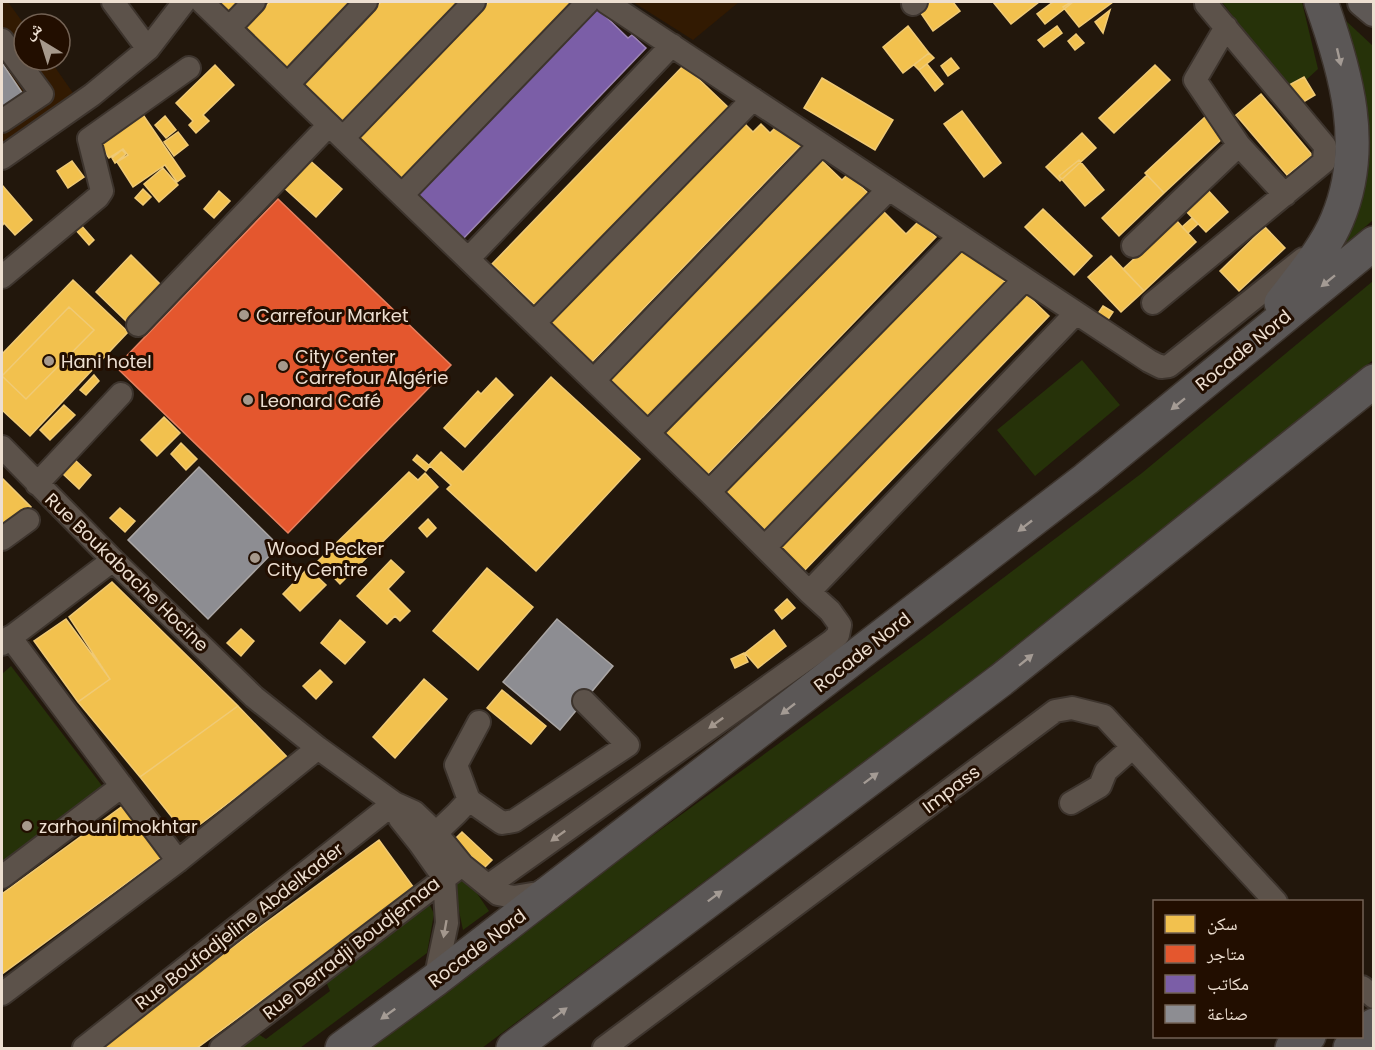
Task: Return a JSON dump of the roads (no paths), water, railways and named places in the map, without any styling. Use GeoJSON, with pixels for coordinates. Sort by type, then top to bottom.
{"type":"FeatureCollection","features":[{"type":"Feature","properties":{"kind":"highway"},"geometry":{"type":"LineString","coordinates":[[1240,353],[1303,275],[1327,238],[1337,220],[1353,165],[1350,108],[1337,48],[1321,2]]}},
{"type":"Feature","properties":{"kind":"highway","name":"Rocade Nord"},"geometry":{"type":"LineString","coordinates":[[342,1048],[435,980],[1086,479],[1374,243]]}},
{"type":"Feature","properties":{"kind":"highway"},"geometry":{"type":"LineString","coordinates":[[513,1048],[1000,680],[1374,381]]}},
{"type":"Feature","properties":{"kind":"highway"},"geometry":{"type":"LineString","coordinates":[[1363,1017],[1374,1004]]}},
{"type":"Feature","properties":{"kind":"highway"},"geometry":{"type":"LineString","coordinates":[[1363,1036],[1374,1025]]}},
{"type":"Feature","properties":{"kind":"highway"},"geometry":{"type":"LineString","coordinates":[[1292,1048],[1306,1038]]}},
{"type":"Feature","properties":{"kind":"main road"},"geometry":{"type":"LineString","coordinates":[[1362,2],[1374,12]]}},
{"type":"Feature","properties":{"kind":"street"},"geometry":{"type":"LineString","coordinates":[[113,2],[148,49]]}},
{"type":"Feature","properties":{"kind":"street"},"geometry":{"type":"LineString","coordinates":[[2,158],[92,95],[148,49],[184,2]]}},
{"type":"Feature","properties":{"kind":"street"},"geometry":{"type":"LineString","coordinates":[[202,2],[709,492],[830,611],[840,625],[838,635],[832,641],[488,886]]}},
{"type":"Feature","properties":{"kind":"street"},"geometry":{"type":"LineString","coordinates":[[229,28],[254,2]]}},
{"type":"Feature","properties":{"kind":"street"},"geometry":{"type":"LineString","coordinates":[[288,84],[366,2]]}},
{"type":"Feature","properties":{"kind":"street"},"geometry":{"type":"LineString","coordinates":[[138,325],[336,131],[474,2]]}},
{"type":"Feature","properties":{"kind":"street"},"geometry":{"type":"LineString","coordinates":[[402,195],[588,2]]}},
{"type":"Feature","properties":{"kind":"street"},"geometry":{"type":"LineString","coordinates":[[606,2],[1024,280],[1161,367],[1169,366],[1327,238]]}},
{"type":"Feature","properties":{"kind":"street"},"geometry":{"type":"LineString","coordinates":[[1153,303],[1324,162],[1325,146],[1206,4],[1209,2]]}},
{"type":"Feature","properties":{"kind":"street"},"geometry":{"type":"LineString","coordinates":[[1226,27],[1195,80],[1239,145],[1285,195]]}},
{"type":"Feature","properties":{"kind":"street"},"geometry":{"type":"LineString","coordinates":[[2,40],[42,94],[2,121]]}},
{"type":"Feature","properties":{"kind":"street"},"geometry":{"type":"LineString","coordinates":[[468,259],[672,45]]}},
{"type":"Feature","properties":{"kind":"street"},"geometry":{"type":"LineString","coordinates":[[2,277],[98,197],[102,191],[89,139],[189,68]]}},
{"type":"Feature","properties":{"kind":"street"},"geometry":{"type":"LineString","coordinates":[[534,323],[753,99]]}},
{"type":"Feature","properties":{"kind":"street"},"geometry":{"type":"LineString","coordinates":[[594,380],[820,144]]}},
{"type":"Feature","properties":{"kind":"street"},"geometry":{"type":"LineString","coordinates":[[1133,246],[1239,145]]}},
{"type":"Feature","properties":{"kind":"street"},"geometry":{"type":"LineString","coordinates":[[648,434],[888,189]]}},
{"type":"Feature","properties":{"kind":"street"},"geometry":{"type":"LineString","coordinates":[[709,492],[960,236]]}},
{"type":"Feature","properties":{"kind":"street"},"geometry":{"type":"LineString","coordinates":[[765,547],[1024,280]]}},
{"type":"Feature","properties":{"kind":"street"},"geometry":{"type":"LineString","coordinates":[[809,592],[1076,313]]}},
{"type":"Feature","properties":{"kind":"street"},"geometry":{"type":"LineString","coordinates":[[38,484],[121,394]]}},
{"type":"Feature","properties":{"kind":"street","name":"Rue Boukabache Hocine"},"geometry":{"type":"LineString","coordinates":[[2,447],[113,560],[254,696],[318,748]]}},
{"type":"Feature","properties":{"kind":"street"},"geometry":{"type":"LineString","coordinates":[[2,539],[28,520]]}},
{"type":"Feature","properties":{"kind":"street"},"geometry":{"type":"LineString","coordinates":[[113,560],[6,640],[122,786],[178,861]]}},
{"type":"Feature","properties":{"kind":"street"},"geometry":{"type":"LineString","coordinates":[[479,722],[456,765],[469,800],[502,824],[514,821],[628,746],[584,701]]}},
{"type":"Feature","properties":{"kind":"street","name":"Impass"},"geometry":{"type":"LineString","coordinates":[[604,1048],[1055,711],[1072,708],[1104,716],[1274,900]]}},
{"type":"Feature","properties":{"kind":"street"},"geometry":{"type":"LineString","coordinates":[[1071,803],[1100,786],[1107,771],[1133,747]]}},
{"type":"Feature","properties":{"kind":"street"},"geometry":{"type":"LineString","coordinates":[[2,994],[178,861],[318,748],[394,803]]}},
{"type":"Feature","properties":{"kind":"street"},"geometry":{"type":"LineString","coordinates":[[2,877],[122,786]]}},
{"type":"Feature","properties":{"kind":"street"},"geometry":{"type":"LineString","coordinates":[[428,838],[453,818],[469,800]]}},
{"type":"Feature","properties":{"kind":"street","name":"Rue Derradji Boudjemaa"},"geometry":{"type":"LineString","coordinates":[[220,1048],[453,871],[428,838],[414,812],[394,803]]}},
{"type":"Feature","properties":{"kind":"street","name":"Rue Boufadjeline Abdelkader"},"geometry":{"type":"LineString","coordinates":[[84,1048],[394,803]]}},
{"type":"Feature","properties":{"kind":"street"},"geometry":{"type":"LineString","coordinates":[[435,980],[447,923],[453,871],[488,886],[498,894],[514,897],[538,892],[567,879]]}},
{"type":"Feature","properties":{"kind":"place","name":"Carrefour Market"},"geometry":{"type":"Point","coordinates":[244,315]}},
{"type":"Feature","properties":{"kind":"place","name":"Hani hotel"},"geometry":{"type":"Point","coordinates":[49,361]}},
{"type":"Feature","properties":{"kind":"place","name":"City Center Carrefour Algérie"},"geometry":{"type":"Point","coordinates":[283,366]}},
{"type":"Feature","properties":{"kind":"place","name":"Leonard Café"},"geometry":{"type":"Point","coordinates":[248,400]}},
{"type":"Feature","properties":{"kind":"place","name":"Wood Pecker City Centre"},"geometry":{"type":"Point","coordinates":[255,558]}},
{"type":"Feature","properties":{"kind":"place","name":"zarhouni mokhtar"},"geometry":{"type":"Point","coordinates":[27,826]}}]}
